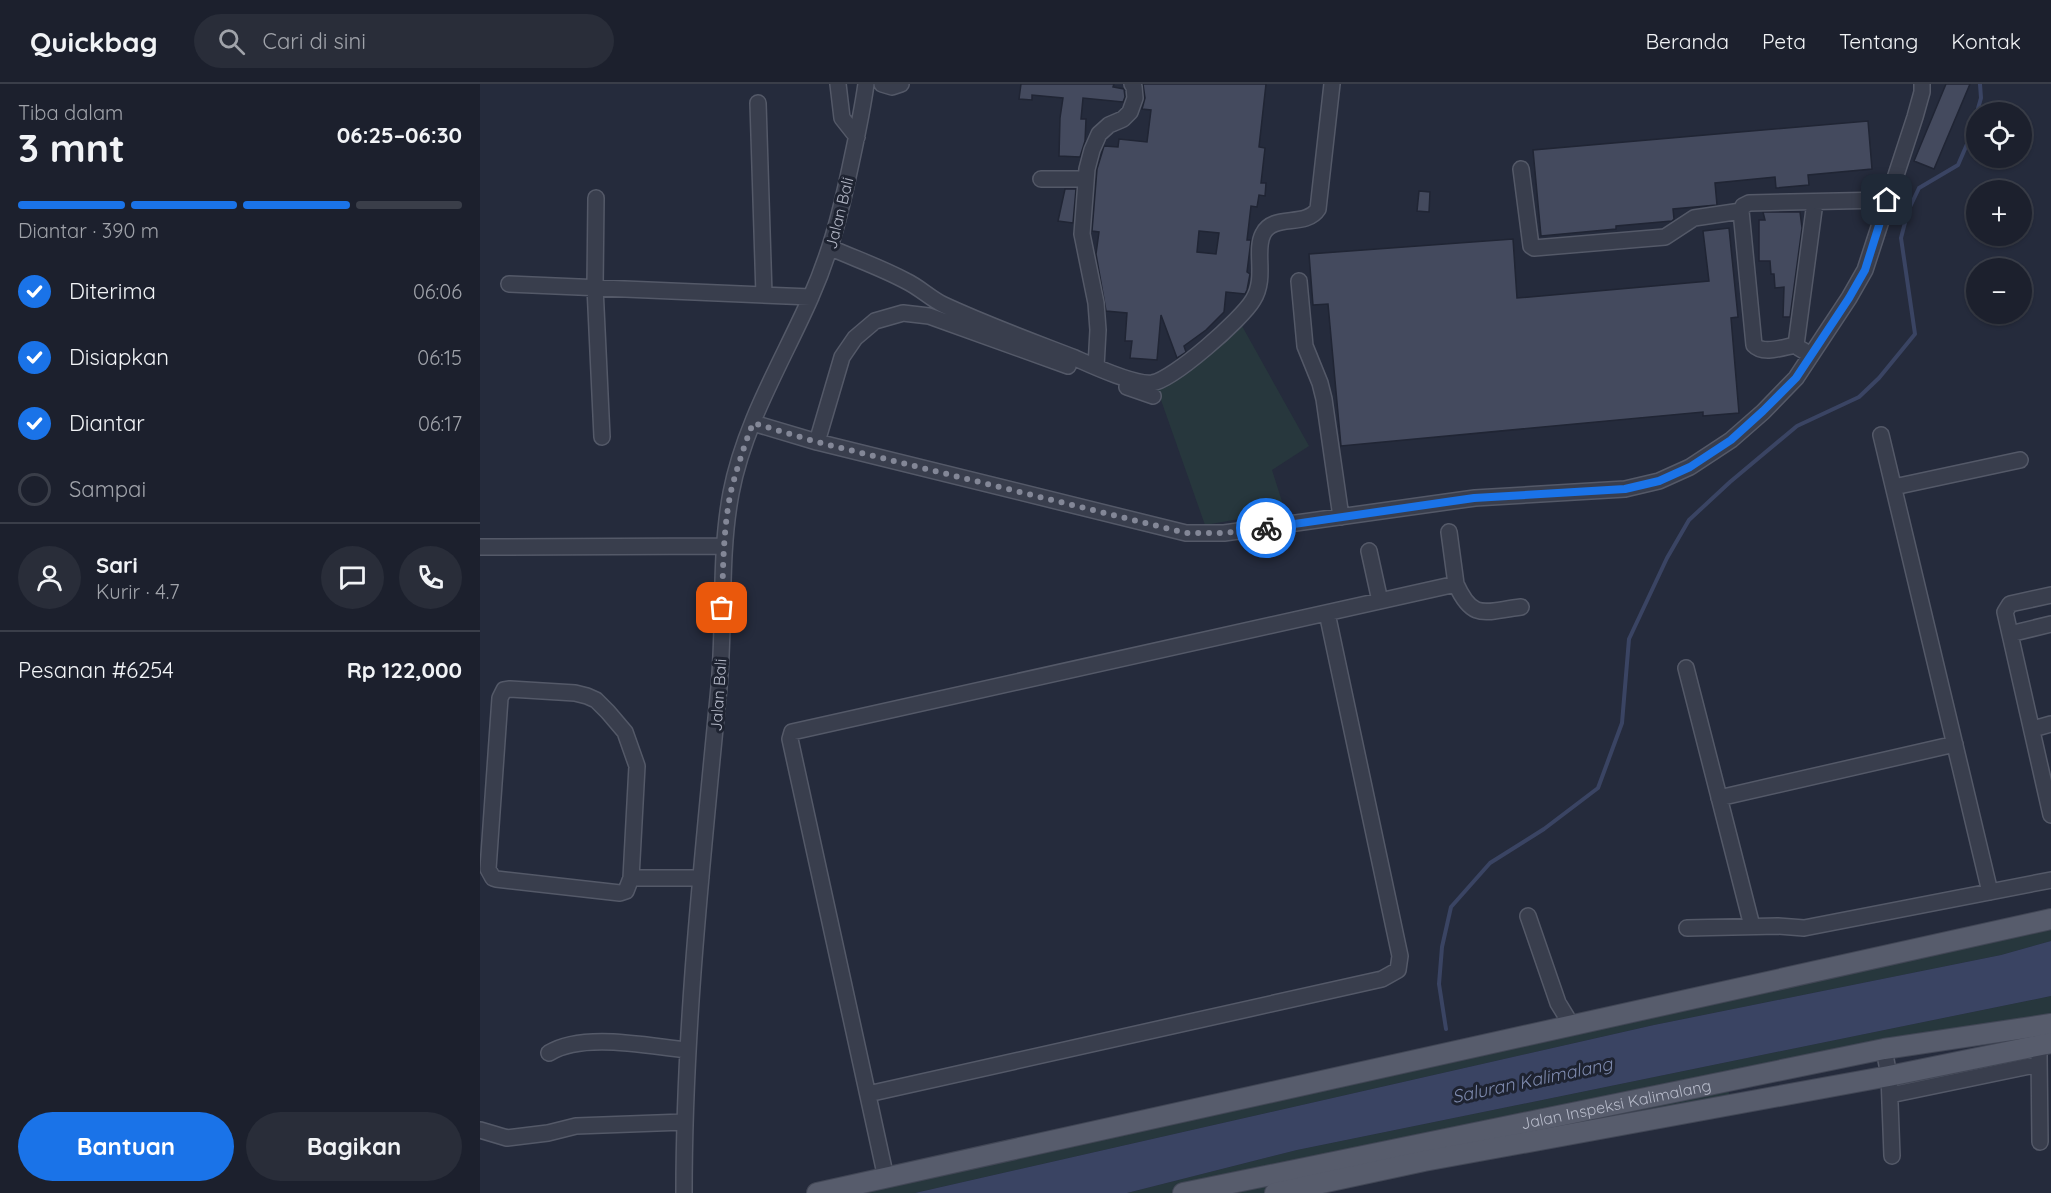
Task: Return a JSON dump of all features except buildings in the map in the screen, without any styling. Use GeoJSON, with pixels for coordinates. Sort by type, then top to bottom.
{"type":"FeatureCollection","features":[{"type":"Feature","properties":{"kind":"main road"},"geometry":{"type":"LineString","coordinates":[[817,1193],[2051,919]]}},
{"type":"Feature","properties":{"kind":"main road","name":"Jalan Inspeksi Kalimalang"},"geometry":{"type":"LineString","coordinates":[[1275,1193],[1422,1152],[1727,1081],[1884,1049],[2043,1040]]}},
{"type":"Feature","properties":{"kind":"main road","name":"Jalan Inspeksi Kalimalang"},"geometry":{"type":"LineString","coordinates":[[1187,1192],[1422,1152],[1731,1104],[1889,1085],[2043,1040]]}},
{"type":"Feature","properties":{"kind":"main road"},"geometry":{"type":"LineString","coordinates":[[1727,1081],[1731,1104]]}},
{"type":"Feature","properties":{"kind":"street"},"geometry":{"type":"LineString","coordinates":[[838,84],[842,118],[857,137]]}},
{"type":"Feature","properties":{"kind":"street","name":"Jalan Bali"},"geometry":{"type":"LineString","coordinates":[[684,1193],[687,1050],[720,670],[724,546],[731,493],[753,423],[831,248],[857,137],[866,84]]}},
{"type":"Feature","properties":{"kind":"street","name":"Jalan Bali"},"geometry":{"type":"LineString","coordinates":[[862,112],[877,84]]}},
{"type":"Feature","properties":{"kind":"street"},"geometry":{"type":"LineString","coordinates":[[882,84],[892,87],[900,84]]}},
{"type":"Feature","properties":{"kind":"street"},"geometry":{"type":"LineString","coordinates":[[1096,367],[1098,330],[1096,303],[1082,234],[1086,179],[1092,150],[1099,134],[1130,112],[1135,98],[1132,84]]}},
{"type":"Feature","properties":{"kind":"street"},"geometry":{"type":"LineString","coordinates":[[831,248],[908,281],[941,304],[1096,367],[1137,381],[1156,382],[1191,360],[1247,309],[1259,289],[1263,233],[1269,226],[1307,219],[1314,215],[1317,209],[1332,84]]}},
{"type":"Feature","properties":{"kind":"street"},"geometry":{"type":"LineString","coordinates":[[753,423],[817,442],[1186,533],[1224,533],[1474,498],[1625,489],[1659,481],[1690,467],[1731,440],[1763,411],[1796,378],[1849,298],[1865,270],[1915,117],[1922,84]]}},
{"type":"Feature","properties":{"kind":"street"},"geometry":{"type":"LineString","coordinates":[[758,103],[764,295]]}},
{"type":"Feature","properties":{"kind":"street"},"geometry":{"type":"LineString","coordinates":[[1521,169],[1531,248],[1665,237],[1694,218],[1741,211]]}},
{"type":"Feature","properties":{"kind":"street"},"geometry":{"type":"LineString","coordinates":[[1041,179],[1086,179]]}},
{"type":"Feature","properties":{"kind":"street"},"geometry":{"type":"LineString","coordinates":[[596,198],[595,287],[602,438]]}},
{"type":"Feature","properties":{"kind":"street"},"geometry":{"type":"LineString","coordinates":[[1811,354],[1796,345],[1764,350],[1754,345],[1741,211],[1743,206],[1749,203],[1887,200]]}},
{"type":"Feature","properties":{"kind":"street"},"geometry":{"type":"LineString","coordinates":[[1796,345],[1815,202]]}},
{"type":"Feature","properties":{"kind":"street"},"geometry":{"type":"LineString","coordinates":[[1299,281],[1305,346],[1320,383],[1341,517]]}},
{"type":"Feature","properties":{"kind":"street"},"geometry":{"type":"LineString","coordinates":[[508,284],[811,297]]}},
{"type":"Feature","properties":{"kind":"street"},"geometry":{"type":"LineString","coordinates":[[817,442],[842,357],[855,338],[875,321],[903,314],[929,316],[1153,396]]}},
{"type":"Feature","properties":{"kind":"street"},"geometry":{"type":"LineString","coordinates":[[1881,435],[1990,892]]}},
{"type":"Feature","properties":{"kind":"street"},"geometry":{"type":"LineString","coordinates":[[1894,487],[2020,460]]}},
{"type":"Feature","properties":{"kind":"street"},"geometry":{"type":"LineString","coordinates":[[1449,532],[1456,584],[1468,606],[1475,611],[1484,612],[1521,607]]}},
{"type":"Feature","properties":{"kind":"street"},"geometry":{"type":"LineString","coordinates":[[480,547],[724,546]]}},
{"type":"Feature","properties":{"kind":"street"},"geometry":{"type":"LineString","coordinates":[[1369,551],[1380,601]]}},
{"type":"Feature","properties":{"kind":"street"},"geometry":{"type":"LineString","coordinates":[[886,1178],[790,739],[792,732],[1456,584]]}},
{"type":"Feature","properties":{"kind":"street"},"geometry":{"type":"LineString","coordinates":[[2051,595],[2010,604],[2006,612],[2051,814]]}},
{"type":"Feature","properties":{"kind":"street"},"geometry":{"type":"LineString","coordinates":[[868,1094],[1382,979],[1398,970],[1400,957],[1327,613]]}},
{"type":"Feature","properties":{"kind":"street"},"geometry":{"type":"LineString","coordinates":[[2010,634],[2051,624]]}},
{"type":"Feature","properties":{"kind":"street"},"geometry":{"type":"LineString","coordinates":[[1686,668],[1752,926]]}},
{"type":"Feature","properties":{"kind":"street"},"geometry":{"type":"LineString","coordinates":[[504,690],[575,693],[587,696],[596,700],[625,732],[637,766],[631,878],[626,891],[620,894],[496,879],[490,874],[488,869],[500,698],[504,690]]}},
{"type":"Feature","properties":{"kind":"street"},"geometry":{"type":"LineString","coordinates":[[2033,729],[2051,724]]}},
{"type":"Feature","properties":{"kind":"street"},"geometry":{"type":"LineString","coordinates":[[1719,798],[1955,744]]}},
{"type":"Feature","properties":{"kind":"street"},"geometry":{"type":"LineString","coordinates":[[631,878],[701,878]]}},
{"type":"Feature","properties":{"kind":"street"},"geometry":{"type":"LineString","coordinates":[[1687,928],[1778,926],[1804,928],[2051,880]]}},
{"type":"Feature","properties":{"kind":"street"},"geometry":{"type":"LineString","coordinates":[[1528,916],[1558,1003],[1572,1026]]}},
{"type":"Feature","properties":{"kind":"street"},"geometry":{"type":"LineString","coordinates":[[2040,1142],[2043,1040]]}},
{"type":"Feature","properties":{"kind":"street"},"geometry":{"type":"LineString","coordinates":[[549,1053],[564,1045],[591,1041],[687,1050]]}},
{"type":"Feature","properties":{"kind":"street"},"geometry":{"type":"LineString","coordinates":[[1884,1049],[1889,1085],[1892,1156]]}},
{"type":"Feature","properties":{"kind":"street"},"geometry":{"type":"LineString","coordinates":[[480,1130],[507,1138],[548,1133],[576,1126],[684,1122]]}},
{"type":"Feature","properties":{"kind":"shaded area"},"geometry":{"type":"Polygon","coordinates":[[[1242,326],[1309,446],[1272,470],[1285,511],[1205,525],[1155,383],[1242,326]]]}},
{"type":"Feature","properties":{"kind":"shaded area"},"geometry":{"type":"Polygon","coordinates":[[[2051,919],[2051,941],[2001,955],[1654,1025],[915,1193],[816,1193],[2051,919]]]}},
{"type":"Feature","properties":{"kind":"shaded area"},"geometry":{"type":"Polygon","coordinates":[[[2051,996],[2051,1024],[1727,1081],[1731,1104],[1275,1193],[1127,1193],[1297,1150],[2051,996]]]}},
{"type":"Feature","properties":{"kind":"water","name":"Saluran Kalimalang"},"geometry":{"type":"Polygon","coordinates":[[[2051,941],[2051,996],[1297,1150],[1127,1193],[915,1193],[1654,1025],[2001,955],[2051,941]]]}},
{"type":"Feature","properties":{"kind":"waterway"},"geometry":{"type":"LineString","coordinates":[[1980,84],[1980,102]]}},
{"type":"Feature","properties":{"kind":"waterway"},"geometry":{"type":"LineString","coordinates":[[1446,1029],[1439,984],[1442,947],[1451,907],[1490,863],[1544,829],[1598,788],[1622,723],[1629,639],[1667,558],[1689,520],[1797,426],[1859,397],[1879,378],[1915,334],[1901,238],[1908,211],[1919,188],[1958,165],[1966,146]]}},
{"type":"Feature","properties":{"kind":"way so far"},"geometry":{"type":"LineString","coordinates":[[722,608],[724,546],[731,493],[753,423],[817,442],[1186,533],[1224,533],[1266,528]]}},
{"type":"Feature","properties":{"kind":"route"},"geometry":{"type":"LineString","coordinates":[[1266,528],[1474,498],[1625,489],[1659,481],[1690,467],[1731,440],[1796,378],[1865,270],[1887,200]]}}]}
